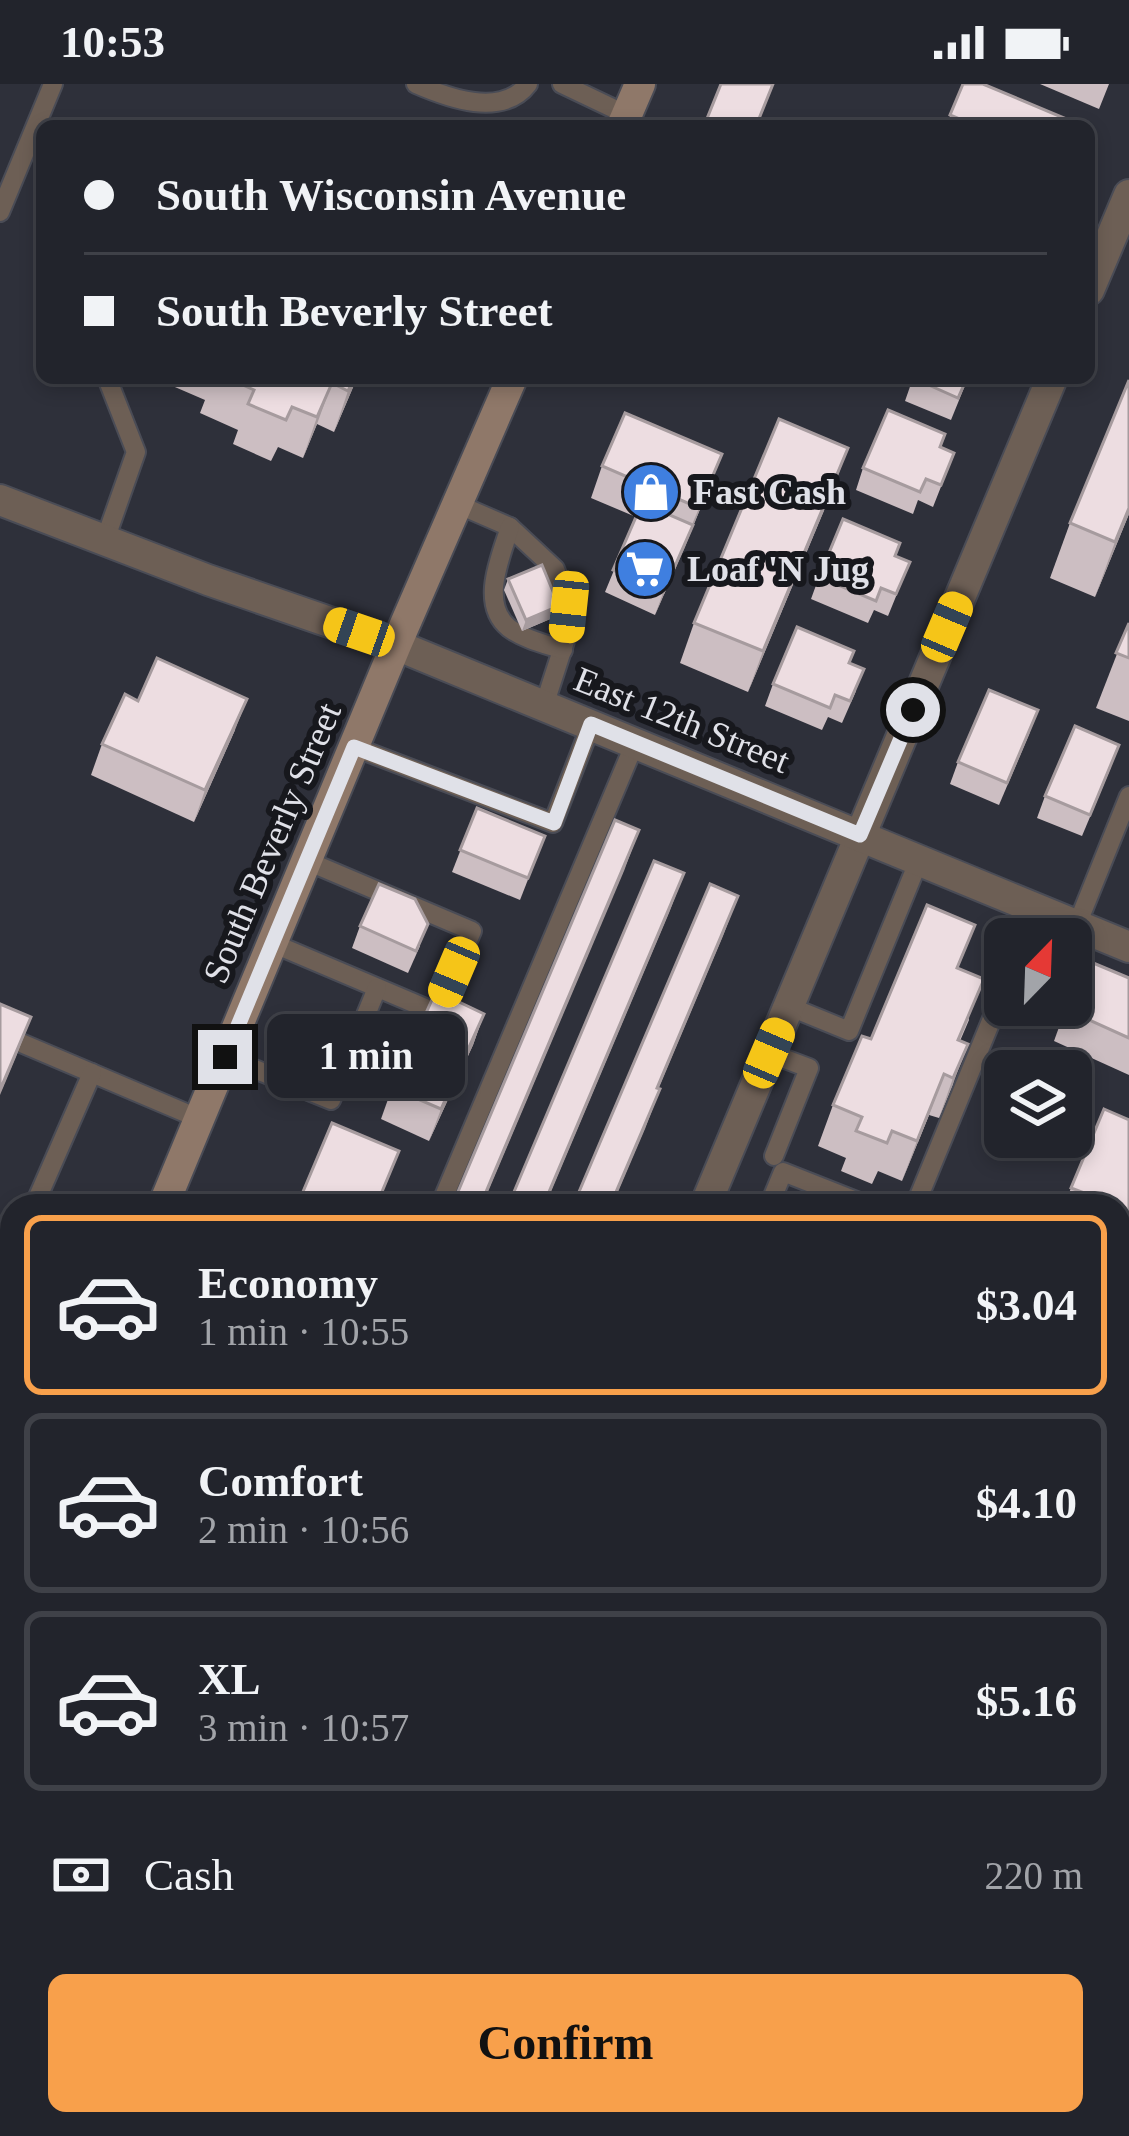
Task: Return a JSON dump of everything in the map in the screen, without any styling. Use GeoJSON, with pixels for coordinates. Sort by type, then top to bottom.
{"type":"FeatureCollection","features":[{"type":"Feature","properties":{"kind":"main road"},"geometry":{"type":"LineString","coordinates":[[624,120],[640,84]]}},
{"type":"Feature","properties":{"kind":"main road","name":"South Beverly Street"},"geometry":{"type":"LineString","coordinates":[[168,1194],[509,384]]}},
{"type":"Feature","properties":{"kind":"street"},"geometry":{"type":"LineString","coordinates":[[1095,276],[1129,195]]}},
{"type":"Feature","properties":{"kind":"street"},"geometry":{"type":"LineString","coordinates":[[710,1194],[1049,384]]}},
{"type":"Feature","properties":{"kind":"street","name":"East 12th Street"},"geometry":{"type":"LineString","coordinates":[[0,500],[208,580],[396,645],[1058,918]]}},
{"type":"Feature","properties":{"kind":"street","name":"East 12th Street"},"geometry":{"type":"LineString","coordinates":[[1092,932],[1129,947]]}},
{"type":"Feature","properties":{"kind":"lane"},"geometry":{"type":"LineString","coordinates":[[38,120],[53,84]]}},
{"type":"Feature","properties":{"kind":"lane"},"geometry":{"type":"LineString","coordinates":[[416,84],[482,103],[506,100],[528,84]]}},
{"type":"Feature","properties":{"kind":"lane"},"geometry":{"type":"LineString","coordinates":[[562,84],[624,120]]}},
{"type":"Feature","properties":{"kind":"lane"},"geometry":{"type":"LineString","coordinates":[[0,212],[36,125]]}},
{"type":"Feature","properties":{"kind":"lane"},"geometry":{"type":"LineString","coordinates":[[105,540],[136,452],[109,384]]}},
{"type":"Feature","properties":{"kind":"lane"},"geometry":{"type":"LineString","coordinates":[[457,504],[510,527],[555,569],[569,607],[563,650],[544,706]]}},
{"type":"Feature","properties":{"kind":"lane"},"geometry":{"type":"LineString","coordinates":[[510,527],[493,584],[497,609],[505,625],[563,650]]}},
{"type":"Feature","properties":{"kind":"lane"},"geometry":{"type":"LineString","coordinates":[[354,747],[554,823],[591,724]]}},
{"type":"Feature","properties":{"kind":"lane"},"geometry":{"type":"LineString","coordinates":[[445,1194],[635,743]]}},
{"type":"Feature","properties":{"kind":"lane"},"geometry":{"type":"LineString","coordinates":[[1080,918],[1129,796]]}},
{"type":"Feature","properties":{"kind":"lane"},"geometry":{"type":"LineString","coordinates":[[788,1006],[848,1031],[919,860]]}},
{"type":"Feature","properties":{"kind":"lane"},"geometry":{"type":"LineString","coordinates":[[272,943],[436,1013],[472,931],[307,861]]}},
{"type":"Feature","properties":{"kind":"lane"},"geometry":{"type":"LineString","coordinates":[[1033,918],[1037,909]]}},
{"type":"Feature","properties":{"kind":"lane"},"geometry":{"type":"LineString","coordinates":[[225,1057],[331,1100],[377,988]]}},
{"type":"Feature","properties":{"kind":"lane"},"geometry":{"type":"LineString","coordinates":[[920,1194],[989,1026]]}},
{"type":"Feature","properties":{"kind":"lane"},"geometry":{"type":"LineString","coordinates":[[0,1034],[200,1118]]}},
{"type":"Feature","properties":{"kind":"lane"},"geometry":{"type":"LineString","coordinates":[[769,1053],[809,1068],[772,1194]]}},
{"type":"Feature","properties":{"kind":"lane"},"geometry":{"type":"LineString","coordinates":[[39,1194],[92,1073]]}},
{"type":"Feature","properties":{"kind":"lane"},"geometry":{"type":"LineString","coordinates":[[732,1140],[843,1194]]}},
{"type":"Feature","properties":{"kind":"building"},"geometry":{"type":"Polygon","coordinates":[[[721,84],[773,84],[758,120],[706,120],[721,84]]]}},
{"type":"Feature","properties":{"kind":"building"},"geometry":{"type":"Polygon","coordinates":[[[963,84],[983,84],[1069,120],[962,120],[950,115],[963,84]]]}},
{"type":"Feature","properties":{"kind":"building"},"geometry":{"type":"Polygon","coordinates":[[[1129,380],[1129,508],[1115,542],[1070,523],[1129,380]]]}},
{"type":"Feature","properties":{"kind":"building"},"geometry":{"type":"Polygon","coordinates":[[[240,384],[332,384],[317,417],[292,407],[286,420],[248,404],[254,390],[240,384]]]}},
{"type":"Feature","properties":{"kind":"building"},"geometry":{"type":"Polygon","coordinates":[[[926,384],[964,384],[958,398],[926,384]]]}},
{"type":"Feature","properties":{"kind":"building"},"geometry":{"type":"Polygon","coordinates":[[[888,410],[945,434],[940,447],[954,453],[941,485],[926,479],[920,492],[863,468],[888,410]]]}},
{"type":"Feature","properties":{"kind":"building"},"geometry":{"type":"Polygon","coordinates":[[[625,413],[722,454],[699,508],[602,466],[625,413]]]}},
{"type":"Feature","properties":{"kind":"building"},"geometry":{"type":"Polygon","coordinates":[[[779,419],[848,448],[763,651],[694,623],[779,419]]]}},
{"type":"Feature","properties":{"kind":"building","name":"Loaf 'N Jug"},"geometry":{"type":"Polygon","coordinates":[[[642,503],[693,525],[663,593],[613,570],[642,503]]]}},
{"type":"Feature","properties":{"kind":"building"},"geometry":{"type":"Polygon","coordinates":[[[843,519],[900,543],[895,556],[910,562],[896,594],[881,588],[876,601],[819,577],[843,519]]]}},
{"type":"Feature","properties":{"kind":"building"},"geometry":{"type":"Polygon","coordinates":[[[542,565],[559,606],[526,620],[508,579],[542,565]]]}},
{"type":"Feature","properties":{"kind":"building"},"geometry":{"type":"Polygon","coordinates":[[[1129,623],[1129,658],[1116,653],[1129,623]]]}},
{"type":"Feature","properties":{"kind":"building"},"geometry":{"type":"Polygon","coordinates":[[[797,627],[854,651],[849,663],[864,669],[850,701],[835,695],[830,708],[773,684],[797,627]]]}},
{"type":"Feature","properties":{"kind":"building"},"geometry":{"type":"Polygon","coordinates":[[[157,658],[247,699],[205,790],[102,744],[125,694],[138,701],[157,658]]]}},
{"type":"Feature","properties":{"kind":"building"},"geometry":{"type":"Polygon","coordinates":[[[989,690],[1038,710],[1007,783],[958,762],[989,690]]]}},
{"type":"Feature","properties":{"kind":"building"},"geometry":{"type":"Polygon","coordinates":[[[1075,726],[1119,745],[1090,815],[1045,796],[1075,726]]]}},
{"type":"Feature","properties":{"kind":"building"},"geometry":{"type":"Polygon","coordinates":[[[477,808],[545,836],[528,878],[460,850],[477,808]]]}},
{"type":"Feature","properties":{"kind":"building"},"geometry":{"type":"Polygon","coordinates":[[[615,820],[639,830],[485,1194],[457,1194],[615,820]]]}},
{"type":"Feature","properties":{"kind":"building"},"geometry":{"type":"Polygon","coordinates":[[[654,861],[684,873],[548,1194],[513,1194],[654,861]]]}},
{"type":"Feature","properties":{"kind":"building"},"geometry":{"type":"Polygon","coordinates":[[[379,884],[415,899],[428,924],[416,951],[360,926],[379,884]]]}},
{"type":"Feature","properties":{"kind":"building"},"geometry":{"type":"Polygon","coordinates":[[[710,884],[738,896],[615,1194],[578,1194],[710,884]]]}},
{"type":"Feature","properties":{"kind":"building"},"geometry":{"type":"Polygon","coordinates":[[[927,905],[975,925],[957,968],[984,979],[958,1040],[968,1044],[953,1078],[944,1074],[917,1141],[892,1131],[887,1143],[856,1131],[862,1117],[833,1105],[862,1036],[871,1039],[927,905]]]}},
{"type":"Feature","properties":{"kind":"building"},"geometry":{"type":"Polygon","coordinates":[[[1092,963],[1129,978],[1129,1038],[1092,1021],[1092,963]]]}},
{"type":"Feature","properties":{"kind":"building"},"geometry":{"type":"Polygon","coordinates":[[[436,991],[484,1014],[441,1109],[392,1088],[436,991]]]}},
{"type":"Feature","properties":{"kind":"building"},"geometry":{"type":"Polygon","coordinates":[[[0,1004],[31,1017],[0,1090],[0,1004]]]}},
{"type":"Feature","properties":{"kind":"building"},"geometry":{"type":"Polygon","coordinates":[[[1104,1109],[1129,1120],[1129,1194],[1087,1194],[1071,1188],[1084,1158],[1092,1158],[1092,1138],[1104,1109]]]}},
{"type":"Feature","properties":{"kind":"building"},"geometry":{"type":"Polygon","coordinates":[[[332,1123],[399,1151],[381,1194],[302,1194],[332,1123]]]}},
{"type":"Feature","properties":{"kind":"place","name":"Fast Cash"},"geometry":{"type":"Point","coordinates":[651,492]}},
{"type":"Feature","properties":{"kind":"place","name":"Loaf 'N Jug"},"geometry":{"type":"Point","coordinates":[645,569]}},
{"type":"Feature","properties":{"kind":"route"},"geometry":{"type":"LineString","coordinates":[[225,1057],[354,747],[554,823],[591,724],[860,835],[913,710]]}}]}
